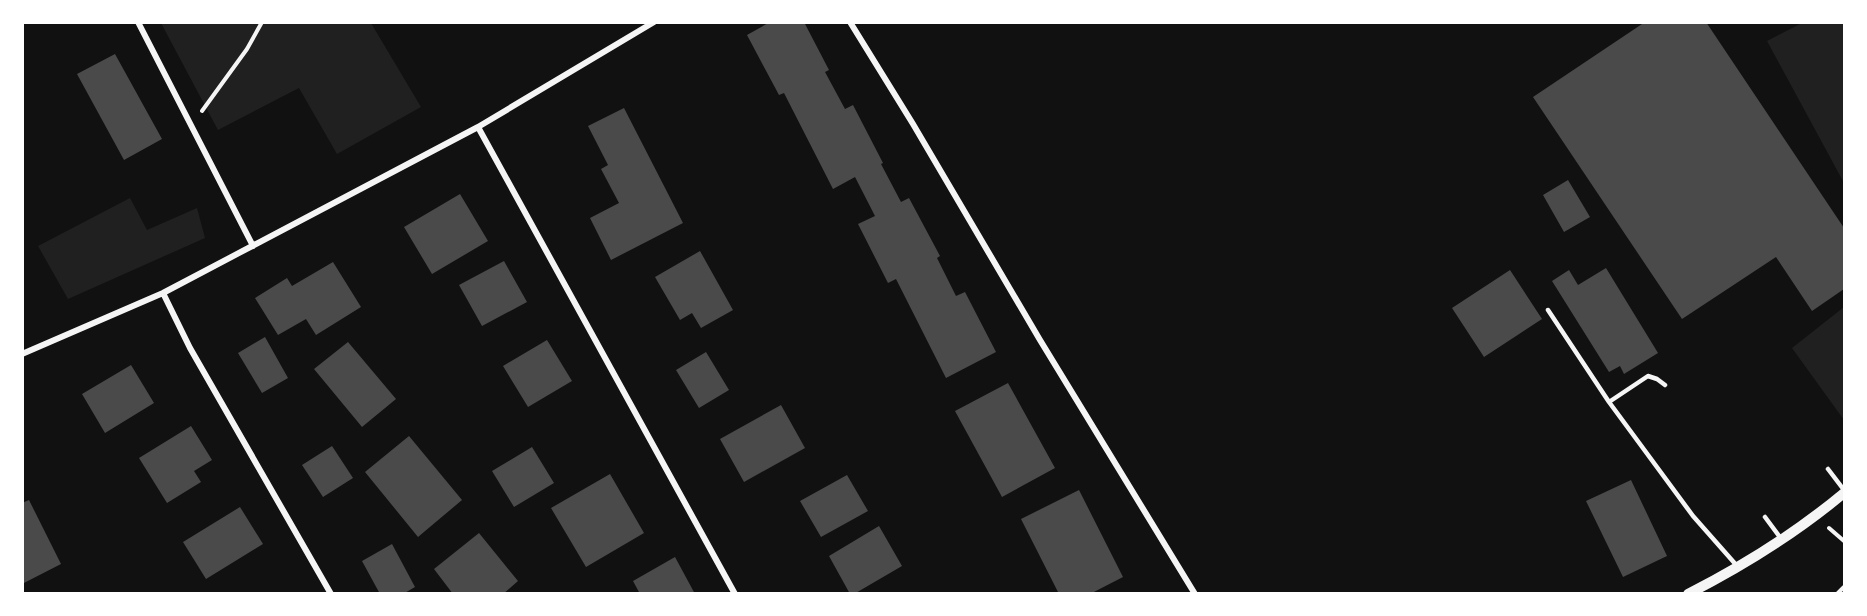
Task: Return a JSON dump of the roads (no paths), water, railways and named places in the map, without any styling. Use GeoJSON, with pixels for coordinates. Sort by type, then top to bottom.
{"type":"FeatureCollection","features":[{"type":"Feature","properties":{"kind":"street"},"geometry":{"type":"LineString","coordinates":[[138,22],[253,246]]}},
{"type":"Feature","properties":{"kind":"street"},"geometry":{"type":"LineString","coordinates":[[22,354],[163,293],[253,246],[477,127],[654,22]]}},
{"type":"Feature","properties":{"kind":"street"},"geometry":{"type":"LineString","coordinates":[[850,22],[1195,594]]}},
{"type":"Feature","properties":{"kind":"street"},"geometry":{"type":"LineString","coordinates":[[477,127],[735,594]]}},
{"type":"Feature","properties":{"kind":"street"},"geometry":{"type":"LineString","coordinates":[[163,293],[190,348],[331,594]]}},
{"type":"Feature","properties":{"kind":"street"},"geometry":{"type":"LineString","coordinates":[[1688,594],[1782,540],[1845,492]]}},
{"type":"Feature","properties":{"kind":"lane"},"geometry":{"type":"LineString","coordinates":[[1548,310],[1609,402],[1693,516],[1738,567]]}},
{"type":"Feature","properties":{"kind":"lane"},"geometry":{"type":"LineString","coordinates":[[1609,402],[1648,376],[1665,385]]}},
{"type":"Feature","properties":{"kind":"lane"},"geometry":{"type":"LineString","coordinates":[[1828,469],[1845,492]]}},
{"type":"Feature","properties":{"kind":"lane"},"geometry":{"type":"LineString","coordinates":[[1765,517],[1782,540]]}}]}
